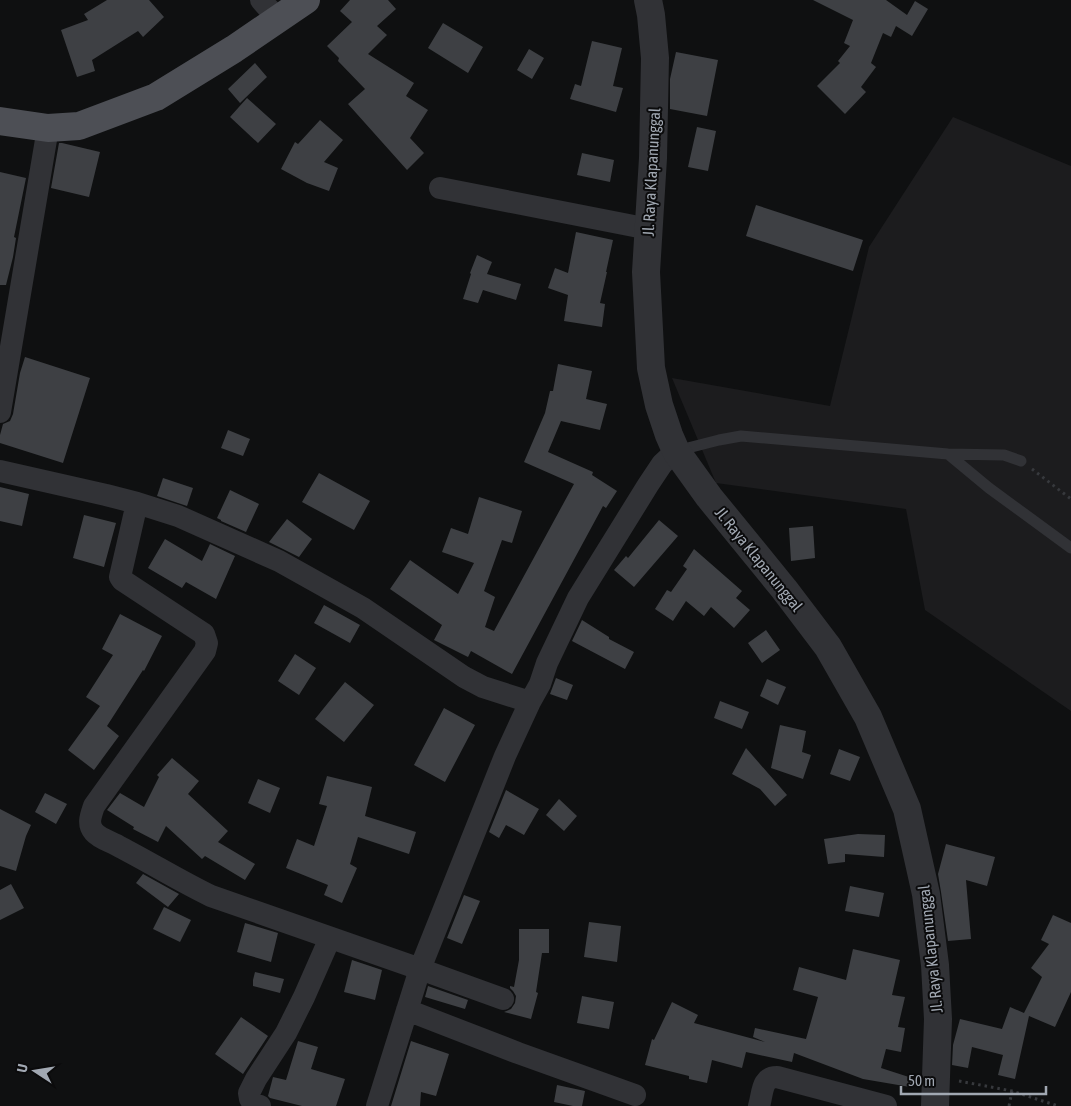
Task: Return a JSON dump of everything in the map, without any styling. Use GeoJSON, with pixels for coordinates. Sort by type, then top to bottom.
{"type":"FeatureCollection","features":[{"type":"Feature","properties":{"kind":"main road"},"geometry":{"type":"LineString","coordinates":[[0,121],[48,128],[79,126],[156,97],[234,49],[269,9],[306,0]]}},
{"type":"Feature","properties":{"kind":"street","name":"Jl. Raya Klapanunggal"},"geometry":{"type":"LineString","coordinates":[[648,0],[655,58],[653,158],[646,272],[651,368],[658,405],[676,451],[709,497],[828,646],[868,717],[906,809],[926,894],[933,946],[938,1018],[935,1106]]}},
{"type":"Feature","properties":{"kind":"street"},"geometry":{"type":"LineString","coordinates":[[0,412],[48,128]]}},
{"type":"Feature","properties":{"kind":"street"},"geometry":{"type":"LineString","coordinates":[[440,188],[649,229]]}},
{"type":"Feature","properties":{"kind":"street"},"geometry":{"type":"LineString","coordinates":[[377,1106],[420,969],[505,756],[540,684],[547,663],[578,598],[648,484],[662,464],[676,451]]}},
{"type":"Feature","properties":{"kind":"street"},"geometry":{"type":"LineString","coordinates":[[0,471],[137,503],[178,516],[278,561],[363,608],[464,677],[488,689],[530,702]]}},
{"type":"Feature","properties":{"kind":"street"},"geometry":{"type":"LineString","coordinates":[[137,503],[120,577],[204,634],[207,643],[205,651],[94,806],[90,825],[94,832],[101,838],[211,896],[503,999]]}},
{"type":"Feature","properties":{"kind":"street"},"geometry":{"type":"LineString","coordinates":[[260,1106],[254,1104],[250,1099],[249,1093],[286,1033],[330,938]]}},
{"type":"Feature","properties":{"kind":"street"},"geometry":{"type":"LineString","coordinates":[[407,1010],[518,1053],[635,1095]]}},
{"type":"Feature","properties":{"kind":"street"},"geometry":{"type":"LineString","coordinates":[[759,1106],[766,1081],[769,1078],[777,1077],[886,1106]]}},
{"type":"Feature","properties":{"kind":"lane"},"geometry":{"type":"LineString","coordinates":[[676,451],[741,436],[948,454],[1004,456],[1022,461]]}},
{"type":"Feature","properties":{"kind":"lane"},"geometry":{"type":"LineString","coordinates":[[948,454],[990,488],[1071,548]]}},
{"type":"Feature","properties":{"kind":"path"},"geometry":{"type":"LineString","coordinates":[[1022,461],[1071,499]]}},
{"type":"Feature","properties":{"kind":"path"},"geometry":{"type":"LineString","coordinates":[[936,1076],[1012,1091],[1058,1106]]}},
{"type":"Feature","properties":{"kind":"path"},"geometry":{"type":"LineString","coordinates":[[1009,1106],[1012,1091]]}},
{"type":"Feature","properties":{"kind":"shaded area"},"geometry":{"type":"Polygon","coordinates":[[[953,117],[1071,166],[1071,711],[925,610],[906,509],[716,483],[672,378],[830,406],[869,247],[953,117]]]}},
{"type":"Feature","properties":{"kind":"building"},"geometry":{"type":"Polygon","coordinates":[[[107,0],[149,0],[164,17],[143,37],[138,31],[92,60],[95,71],[77,77],[61,30],[88,20],[84,14],[107,0]]]}},
{"type":"Feature","properties":{"kind":"building"},"geometry":{"type":"Polygon","coordinates":[[[350,0],[388,0],[396,9],[377,26],[387,35],[368,54],[414,83],[406,96],[428,110],[410,138],[424,153],[407,170],[348,104],[365,89],[338,61],[339,58],[327,46],[352,22],[340,11],[350,0]]]}},
{"type":"Feature","properties":{"kind":"building"},"geometry":{"type":"Polygon","coordinates":[[[813,0],[886,0],[907,15],[915,1],[928,9],[912,36],[896,26],[891,37],[883,33],[871,63],[876,67],[861,87],[866,92],[845,114],[817,86],[840,63],[838,61],[850,46],[844,43],[853,20],[813,0]]]}},
{"type":"Feature","properties":{"kind":"building"},"geometry":{"type":"Polygon","coordinates":[[[443,23],[483,47],[468,73],[428,48],[443,23]]]}},
{"type":"Feature","properties":{"kind":"building"},"geometry":{"type":"Polygon","coordinates":[[[592,41],[622,48],[613,86],[623,88],[616,112],[570,99],[575,84],[581,86],[592,41]]]}},
{"type":"Feature","properties":{"kind":"building"},"geometry":{"type":"Polygon","coordinates":[[[529,49],[544,58],[532,79],[517,70],[529,49]]]}},
{"type":"Feature","properties":{"kind":"building"},"geometry":{"type":"Polygon","coordinates":[[[676,52],[718,60],[707,116],[670,109],[670,79],[676,52]]]}},
{"type":"Feature","properties":{"kind":"building"},"geometry":{"type":"Polygon","coordinates":[[[255,63],[267,77],[240,103],[228,89],[255,63]]]}},
{"type":"Feature","properties":{"kind":"building"},"geometry":{"type":"Polygon","coordinates":[[[247,98],[276,124],[258,143],[230,117],[247,98]]]}},
{"type":"Feature","properties":{"kind":"building"},"geometry":{"type":"Polygon","coordinates":[[[320,120],[343,140],[324,162],[338,168],[329,191],[307,183],[281,169],[295,142],[298,144],[320,120]]]}},
{"type":"Feature","properties":{"kind":"building"},"geometry":{"type":"Polygon","coordinates":[[[697,127],[716,131],[708,171],[688,167],[697,127]]]}},
{"type":"Feature","properties":{"kind":"building"},"geometry":{"type":"Polygon","coordinates":[[[59,143],[100,152],[89,197],[51,188],[59,143]]]}},
{"type":"Feature","properties":{"kind":"building"},"geometry":{"type":"Polygon","coordinates":[[[582,153],[614,160],[610,182],[577,175],[582,153]]]}},
{"type":"Feature","properties":{"kind":"building"},"geometry":{"type":"Polygon","coordinates":[[[0,172],[26,178],[14,237],[16,238],[13,257],[6,285],[0,285],[0,172]]]}},
{"type":"Feature","properties":{"kind":"building"},"geometry":{"type":"Polygon","coordinates":[[[756,205],[863,240],[853,271],[746,236],[756,205]]]}},
{"type":"Feature","properties":{"kind":"building"},"geometry":{"type":"Polygon","coordinates":[[[576,232],[613,240],[600,303],[605,304],[602,327],[564,321],[568,295],[548,288],[555,268],[568,273],[576,232]]]}},
{"type":"Feature","properties":{"kind":"building"},"geometry":{"type":"Polygon","coordinates":[[[477,255],[492,262],[487,274],[521,284],[516,300],[483,290],[478,303],[463,299],[477,255]]]}},
{"type":"Feature","properties":{"kind":"building"},"geometry":{"type":"Polygon","coordinates":[[[25,357],[90,378],[63,463],[0,443],[3,424],[10,421],[13,414],[20,373],[25,357]]]}},
{"type":"Feature","properties":{"kind":"building"},"geometry":{"type":"Polygon","coordinates":[[[558,364],[592,371],[586,399],[607,404],[600,430],[561,421],[548,452],[593,472],[592,475],[617,491],[606,508],[603,506],[512,674],[471,651],[468,657],[434,640],[442,625],[390,589],[410,560],[458,594],[474,563],[442,552],[451,528],[468,534],[479,497],[522,511],[512,543],[502,540],[484,591],[495,597],[485,627],[494,631],[574,484],[524,462],[545,413],[550,391],[553,391],[558,364]]]}},
{"type":"Feature","properties":{"kind":"building"},"geometry":{"type":"Polygon","coordinates":[[[228,430],[250,439],[243,456],[221,448],[228,430]]]}},
{"type":"Feature","properties":{"kind":"building"},"geometry":{"type":"Polygon","coordinates":[[[319,473],[370,501],[354,530],[302,502],[319,473]]]}},
{"type":"Feature","properties":{"kind":"building"},"geometry":{"type":"Polygon","coordinates":[[[163,478],[193,488],[187,506],[157,496],[163,478]]]}},
{"type":"Feature","properties":{"kind":"building"},"geometry":{"type":"Polygon","coordinates":[[[0,487],[29,494],[22,526],[0,521],[0,487]]]}},
{"type":"Feature","properties":{"kind":"building"},"geometry":{"type":"Polygon","coordinates":[[[230,490],[259,504],[246,532],[217,518],[230,490]]]}},
{"type":"Feature","properties":{"kind":"building"},"geometry":{"type":"Polygon","coordinates":[[[84,515],[116,523],[104,567],[73,558],[84,515]]]}},
{"type":"Feature","properties":{"kind":"building"},"geometry":{"type":"Polygon","coordinates":[[[287,519],[312,539],[299,557],[269,542],[287,519]]]}},
{"type":"Feature","properties":{"kind":"building"},"geometry":{"type":"Polygon","coordinates":[[[659,520],[678,536],[634,587],[614,570],[626,556],[628,558],[659,520]]]}},
{"type":"Feature","properties":{"kind":"building"},"geometry":{"type":"Polygon","coordinates":[[[813,526],[815,558],[791,561],[789,528],[813,526]]]}},
{"type":"Feature","properties":{"kind":"building"},"geometry":{"type":"Polygon","coordinates":[[[165,539],[202,561],[210,544],[235,556],[216,599],[186,582],[182,588],[148,568],[165,539]]]}},
{"type":"Feature","properties":{"kind":"building"},"geometry":{"type":"Polygon","coordinates":[[[694,549],[742,591],[736,598],[750,610],[734,628],[711,607],[704,616],[686,601],[673,621],[655,609],[667,590],[671,592],[687,569],[683,566],[694,549]]]}},
{"type":"Feature","properties":{"kind":"building"},"geometry":{"type":"Polygon","coordinates":[[[324,605],[360,625],[350,643],[314,623],[324,605]]]}},
{"type":"Feature","properties":{"kind":"building"},"geometry":{"type":"Polygon","coordinates":[[[120,614],[162,636],[144,671],[107,726],[119,736],[94,770],[68,750],[100,706],[86,697],[113,655],[102,649],[120,614]]]}},
{"type":"Feature","properties":{"kind":"building"},"geometry":{"type":"Polygon","coordinates":[[[582,620],[609,637],[609,639],[634,652],[625,669],[572,641],[582,620]]]}},
{"type":"Feature","properties":{"kind":"building"},"geometry":{"type":"Polygon","coordinates":[[[766,630],[780,650],[762,663],[748,643],[766,630]]]}},
{"type":"Feature","properties":{"kind":"building"},"geometry":{"type":"Polygon","coordinates":[[[295,654],[316,668],[299,695],[278,681],[295,654]]]}},
{"type":"Feature","properties":{"kind":"building"},"geometry":{"type":"Polygon","coordinates":[[[556,678],[573,685],[567,700],[550,694],[556,678]]]}},
{"type":"Feature","properties":{"kind":"building"},"geometry":{"type":"Polygon","coordinates":[[[767,679],[786,687],[778,705],[760,696],[767,679]]]}},
{"type":"Feature","properties":{"kind":"building"},"geometry":{"type":"Polygon","coordinates":[[[345,682],[374,705],[344,742],[315,719],[345,682]]]}},
{"type":"Feature","properties":{"kind":"building"},"geometry":{"type":"Polygon","coordinates":[[[720,701],[749,712],[742,729],[714,718],[720,701]]]}},
{"type":"Feature","properties":{"kind":"building"},"geometry":{"type":"Polygon","coordinates":[[[444,708],[475,725],[445,782],[414,765],[444,708]]]}},
{"type":"Feature","properties":{"kind":"building"},"geometry":{"type":"Polygon","coordinates":[[[780,725],[806,731],[802,752],[811,755],[803,779],[771,768],[780,725]]]}},
{"type":"Feature","properties":{"kind":"building"},"geometry":{"type":"Polygon","coordinates":[[[746,748],[787,795],[775,806],[760,789],[732,774],[746,748]]]}},
{"type":"Feature","properties":{"kind":"building"},"geometry":{"type":"Polygon","coordinates":[[[839,749],[860,757],[850,781],[830,774],[839,749]]]}},
{"type":"Feature","properties":{"kind":"building"},"geometry":{"type":"Polygon","coordinates":[[[172,758],[199,781],[188,794],[228,831],[218,842],[255,864],[245,880],[205,856],[202,859],[166,826],[158,842],[133,829],[134,827],[107,810],[120,793],[144,807],[159,777],[157,775],[172,758]]]}},
{"type":"Feature","properties":{"kind":"building"},"geometry":{"type":"Polygon","coordinates":[[[327,776],[372,787],[365,816],[416,832],[409,854],[358,837],[350,864],[357,868],[342,903],[324,895],[328,885],[286,868],[297,839],[314,846],[327,806],[319,804],[327,776]]]}},
{"type":"Feature","properties":{"kind":"building"},"geometry":{"type":"Polygon","coordinates":[[[258,779],[280,788],[270,813],[248,803],[258,779]]]}},
{"type":"Feature","properties":{"kind":"building"},"geometry":{"type":"Polygon","coordinates":[[[506,790],[539,809],[524,835],[506,825],[499,838],[489,832],[506,790]]]}},
{"type":"Feature","properties":{"kind":"building"},"geometry":{"type":"Polygon","coordinates":[[[45,793],[67,804],[56,824],[35,812],[45,793]]]}},
{"type":"Feature","properties":{"kind":"building"},"geometry":{"type":"Polygon","coordinates":[[[559,799],[577,816],[564,831],[546,815],[559,799]]]}},
{"type":"Feature","properties":{"kind":"building"},"geometry":{"type":"Polygon","coordinates":[[[0,809],[31,825],[16,871],[0,866],[0,809]]]}},
{"type":"Feature","properties":{"kind":"building"},"geometry":{"type":"Polygon","coordinates":[[[858,834],[885,835],[884,857],[845,854],[845,862],[828,864],[824,839],[858,834]]]}},
{"type":"Feature","properties":{"kind":"building"},"geometry":{"type":"Polygon","coordinates":[[[946,844],[995,857],[987,886],[966,880],[971,939],[948,941],[938,874],[946,844]]]}},
{"type":"Feature","properties":{"kind":"building"},"geometry":{"type":"Polygon","coordinates":[[[143,874],[179,894],[168,907],[136,883],[143,874]]]}},
{"type":"Feature","properties":{"kind":"building"},"geometry":{"type":"Polygon","coordinates":[[[11,884],[24,908],[0,920],[0,890],[11,884]]]}},
{"type":"Feature","properties":{"kind":"building"},"geometry":{"type":"Polygon","coordinates":[[[850,886],[884,893],[879,917],[845,911],[850,886]]]}},
{"type":"Feature","properties":{"kind":"building"},"geometry":{"type":"Polygon","coordinates":[[[464,895],[480,901],[462,944],[447,938],[464,895]]]}},
{"type":"Feature","properties":{"kind":"building"},"geometry":{"type":"Polygon","coordinates":[[[164,907],[191,920],[180,942],[153,929],[164,907]]]}},
{"type":"Feature","properties":{"kind":"building"},"geometry":{"type":"Polygon","coordinates":[[[1053,915],[1071,923],[1071,992],[1055,1027],[1029,1016],[1015,1079],[998,1075],[1003,1055],[972,1047],[968,1068],[952,1065],[953,1045],[960,1019],[1002,1029],[1010,1007],[1024,1013],[1042,977],[1031,968],[1049,944],[1041,940],[1053,915]]]}},
{"type":"Feature","properties":{"kind":"building"},"geometry":{"type":"Polygon","coordinates":[[[589,922],[621,926],[617,962],[584,957],[589,922]]]}},
{"type":"Feature","properties":{"kind":"building"},"geometry":{"type":"Polygon","coordinates":[[[245,923],[278,933],[271,962],[237,952],[245,923]]]}},
{"type":"Feature","properties":{"kind":"building"},"geometry":{"type":"Polygon","coordinates":[[[519,929],[549,929],[549,953],[542,953],[536,992],[538,993],[531,1019],[504,1012],[511,1009],[515,1003],[516,996],[510,986],[514,987],[519,960],[519,929]]]}},
{"type":"Feature","properties":{"kind":"building"},"geometry":{"type":"Polygon","coordinates":[[[853,949],[900,960],[892,995],[905,997],[898,1027],[905,1028],[901,1052],[886,1049],[881,1068],[912,1078],[910,1087],[863,1079],[794,1053],[792,1062],[746,1052],[742,1068],[712,1060],[707,1083],[689,1079],[689,1076],[645,1065],[652,1039],[654,1040],[672,1002],[698,1015],[694,1023],[765,1042],[753,1037],[755,1028],[806,1039],[818,997],[793,990],[799,967],[846,980],[853,949]]]}},
{"type":"Feature","properties":{"kind":"building"},"geometry":{"type":"Polygon","coordinates":[[[352,960],[382,970],[375,1000],[344,992],[352,960]]]}},
{"type":"Feature","properties":{"kind":"building"},"geometry":{"type":"Polygon","coordinates":[[[255,972],[284,979],[280,993],[253,986],[255,972]]]}},
{"type":"Feature","properties":{"kind":"building"},"geometry":{"type":"Polygon","coordinates":[[[428,986],[468,1000],[465,1009],[425,997],[428,986]]]}},
{"type":"Feature","properties":{"kind":"building"},"geometry":{"type":"Polygon","coordinates":[[[582,996],[614,1002],[609,1029],[577,1023],[582,996]]]}},
{"type":"Feature","properties":{"kind":"building"},"geometry":{"type":"Polygon","coordinates":[[[241,1017],[268,1036],[243,1074],[215,1054],[241,1017]]]}},
{"type":"Feature","properties":{"kind":"building"},"geometry":{"type":"Polygon","coordinates":[[[298,1041],[318,1047],[311,1069],[345,1079],[336,1106],[302,1106],[268,1096],[273,1077],[286,1080],[298,1041]]]}},
{"type":"Feature","properties":{"kind":"building"},"geometry":{"type":"Polygon","coordinates":[[[411,1041],[449,1054],[436,1096],[421,1092],[420,1106],[391,1106],[411,1041]]]}},
{"type":"Feature","properties":{"kind":"building"},"geometry":{"type":"Polygon","coordinates":[[[557,1085],[585,1091],[582,1106],[554,1102],[557,1085]]]}}]}
